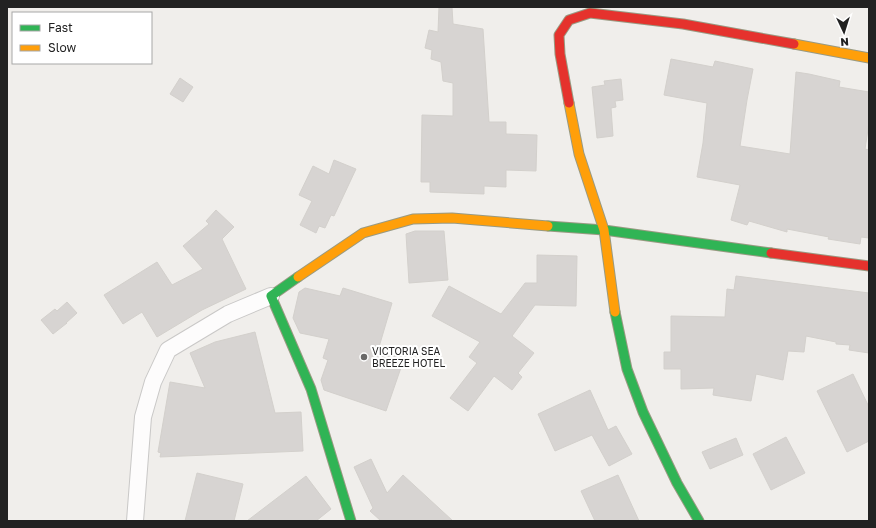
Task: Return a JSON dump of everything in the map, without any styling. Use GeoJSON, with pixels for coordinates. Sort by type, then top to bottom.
{"type":"FeatureCollection","features":[{"type":"Feature","properties":{"kind":"street"},"geometry":{"type":"LineString","coordinates":[[699,521],[677,483],[659,446],[643,412],[627,369],[615,311],[604,230],[578,154],[560,54],[559,35],[570,20],[590,13],[683,24],[869,58]]}},
{"type":"Feature","properties":{"kind":"street"},"geometry":{"type":"LineString","coordinates":[[135,521],[143,417],[153,382],[168,350],[228,314],[271,296],[363,232],[413,219],[460,219],[604,230],[869,266]]}},
{"type":"Feature","properties":{"kind":"street"},"geometry":{"type":"LineString","coordinates":[[271,296],[311,389],[351,521]]}},
{"type":"Feature","properties":{"kind":"building"},"geometry":{"type":"Polygon","coordinates":[[[439,7],[452,7],[453,24],[483,29],[489,122],[506,122],[506,134],[537,135],[536,171],[506,170],[506,187],[484,186],[484,194],[430,192],[430,182],[421,182],[422,115],[453,116],[453,83],[443,81],[441,62],[431,59],[432,50],[425,48],[429,30],[438,32],[439,7]]]}},
{"type":"Feature","properties":{"kind":"building"},"geometry":{"type":"Polygon","coordinates":[[[671,59],[713,67],[715,61],[753,69],[740,146],[790,154],[796,72],[840,81],[839,87],[869,92],[869,123],[865,149],[869,150],[869,238],[861,237],[860,244],[828,239],[829,237],[787,229],[787,232],[749,221],[747,225],[731,220],[740,185],[697,177],[703,143],[707,103],[664,95],[671,59]]]}},
{"type":"Feature","properties":{"kind":"building"},"geometry":{"type":"Polygon","coordinates":[[[180,78],[193,87],[183,102],[170,94],[180,78]]]}},
{"type":"Feature","properties":{"kind":"building"},"geometry":{"type":"Polygon","coordinates":[[[621,79],[623,100],[615,101],[616,107],[611,108],[613,136],[597,138],[592,87],[605,85],[604,81],[621,79]]]}},
{"type":"Feature","properties":{"kind":"building"},"geometry":{"type":"Polygon","coordinates":[[[334,160],[356,169],[334,216],[331,215],[325,228],[319,226],[316,233],[300,225],[312,201],[299,195],[313,166],[329,174],[334,160]]]}},
{"type":"Feature","properties":{"kind":"building"},"geometry":{"type":"Polygon","coordinates":[[[216,210],[234,227],[222,239],[246,289],[202,310],[157,337],[142,312],[123,324],[104,295],[157,262],[172,285],[203,269],[183,246],[209,224],[206,221],[216,210]]]}},
{"type":"Feature","properties":{"kind":"building"},"geometry":{"type":"Polygon","coordinates":[[[415,231],[444,231],[448,280],[409,283],[406,234],[415,231]]]}},
{"type":"Feature","properties":{"kind":"building"},"geometry":{"type":"Polygon","coordinates":[[[537,255],[577,256],[576,306],[535,305],[512,336],[534,353],[518,373],[522,377],[512,390],[494,376],[468,411],[450,398],[477,363],[469,357],[480,342],[432,316],[449,286],[501,314],[525,283],[537,283],[537,255]]]}},
{"type":"Feature","properties":{"kind":"building"},"geometry":{"type":"Polygon","coordinates":[[[736,276],[869,293],[869,353],[849,350],[850,345],[836,344],[836,342],[806,336],[804,352],[788,351],[783,380],[756,374],[751,401],[713,395],[714,388],[681,389],[681,369],[664,369],[664,352],[671,352],[671,316],[725,317],[727,289],[734,290],[736,276]]]}},
{"type":"Feature","properties":{"kind":"building"},"geometry":{"type":"Polygon","coordinates":[[[305,288],[340,296],[343,288],[392,303],[379,347],[405,356],[386,411],[324,390],[321,380],[328,360],[323,358],[329,339],[300,333],[293,318],[299,292],[305,288]]]}},
{"type":"Feature","properties":{"kind":"building"},"geometry":{"type":"Polygon","coordinates":[[[67,302],[77,313],[53,334],[41,320],[55,309],[57,311],[67,302]]]}},
{"type":"Feature","properties":{"kind":"building"},"geometry":{"type":"Polygon","coordinates":[[[255,332],[275,413],[301,412],[303,451],[160,457],[161,453],[158,452],[170,382],[205,388],[190,353],[215,342],[255,332]]]}},
{"type":"Feature","properties":{"kind":"building"},"geometry":{"type":"Polygon","coordinates":[[[853,374],[869,407],[869,441],[847,452],[817,391],[853,374]]]}},
{"type":"Feature","properties":{"kind":"building"},"geometry":{"type":"Polygon","coordinates":[[[590,390],[608,430],[616,426],[632,454],[609,466],[592,435],[555,451],[538,414],[590,390]]]}},
{"type":"Feature","properties":{"kind":"building"},"geometry":{"type":"Polygon","coordinates":[[[786,437],[805,473],[771,490],[753,454],[786,437]]]}},
{"type":"Feature","properties":{"kind":"building"},"geometry":{"type":"Polygon","coordinates":[[[736,438],[743,455],[710,469],[702,452],[736,438]]]}},
{"type":"Feature","properties":{"kind":"building"},"geometry":{"type":"Polygon","coordinates":[[[371,459],[387,493],[403,475],[453,521],[381,521],[370,511],[373,508],[354,467],[371,459]]]}},
{"type":"Feature","properties":{"kind":"building"},"geometry":{"type":"Polygon","coordinates":[[[197,473],[243,484],[234,521],[185,521],[197,473]]]}},
{"type":"Feature","properties":{"kind":"building"},"geometry":{"type":"Polygon","coordinates":[[[618,475],[639,521],[595,521],[581,491],[618,475]]]}},
{"type":"Feature","properties":{"kind":"building"},"geometry":{"type":"Polygon","coordinates":[[[306,476],[331,509],[316,521],[247,521],[306,476]]]}},
{"type":"Feature","properties":{"kind":"traffic: fast"},"geometry":{"type":"LineString","coordinates":[[548,226],[604,230],[771,253]]}},
{"type":"Feature","properties":{"kind":"traffic: fast"},"geometry":{"type":"LineString","coordinates":[[298,277],[271,296],[311,389],[351,521]]}},
{"type":"Feature","properties":{"kind":"traffic: fast"},"geometry":{"type":"LineString","coordinates":[[615,312],[627,369],[643,412],[677,483],[699,521]]}},
{"type":"Feature","properties":{"kind":"traffic: slow"},"geometry":{"type":"LineString","coordinates":[[794,44],[869,58]]}},
{"type":"Feature","properties":{"kind":"traffic: slow"},"geometry":{"type":"LineString","coordinates":[[569,103],[579,154],[604,230],[615,312]]}},
{"type":"Feature","properties":{"kind":"traffic: slow"},"geometry":{"type":"LineString","coordinates":[[298,277],[363,233],[413,219],[452,218],[548,226]]}},
{"type":"Feature","properties":{"kind":"traffic: jam"},"geometry":{"type":"LineString","coordinates":[[569,103],[560,54],[559,35],[569,20],[590,13],[683,24],[794,44]]}},
{"type":"Feature","properties":{"kind":"traffic: jam"},"geometry":{"type":"LineString","coordinates":[[771,253],[869,266]]}},
{"type":"Feature","properties":{"kind":"place","name":"VICTORIA SEA BREEZE HOTEL"},"geometry":{"type":"Point","coordinates":[364,357]}}]}
